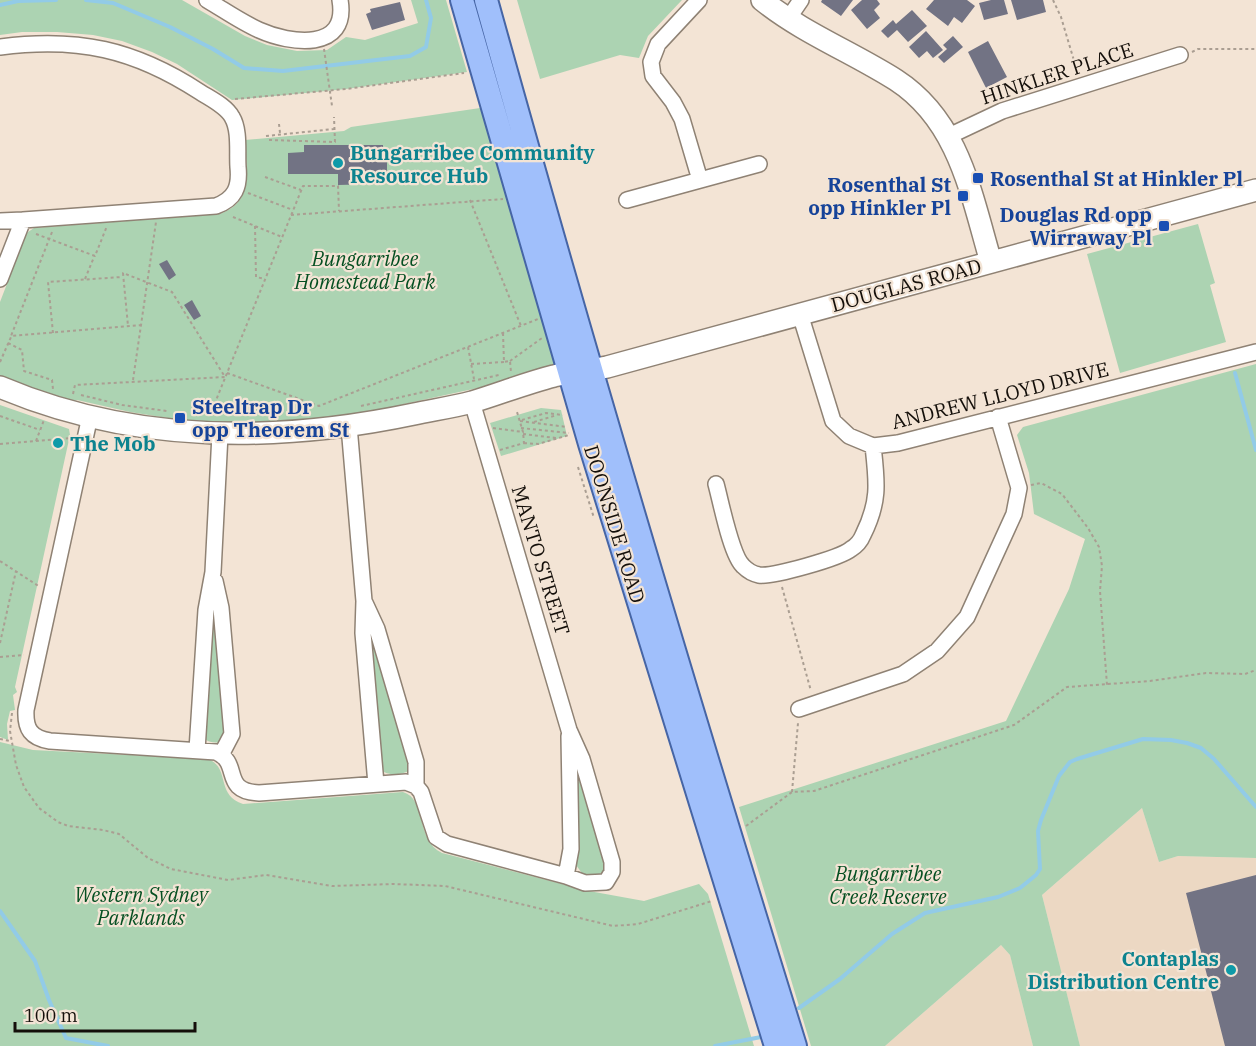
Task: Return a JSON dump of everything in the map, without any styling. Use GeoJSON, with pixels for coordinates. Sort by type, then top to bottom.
{"type":"FeatureCollection","features":[{"type":"Feature","properties":{"kind":"main road","name":"DOONSIDE ROAD"},"geometry":{"type":"LineString","coordinates":[[462,0],[578,376],[714,786],[795,1046]]}},
{"type":"Feature","properties":{"kind":"main road","name":"DOONSIDE ROAD"},"geometry":{"type":"LineString","coordinates":[[486,0],[578,376],[590,444],[776,1046]]}},
{"type":"Feature","properties":{"kind":"street"},"geometry":{"type":"LineString","coordinates":[[207,0],[259,30],[286,38],[304,40],[322,39],[333,32],[342,13],[340,0]]}},
{"type":"Feature","properties":{"kind":"street"},"geometry":{"type":"LineString","coordinates":[[699,0],[658,44],[651,62],[653,76],[673,102],[682,119],[700,180]]}},
{"type":"Feature","properties":{"kind":"street"},"geometry":{"type":"LineString","coordinates":[[762,0],[788,19],[896,81],[923,103],[949,136],[965,172],[991,262]]}},
{"type":"Feature","properties":{"kind":"street"},"geometry":{"type":"LineString","coordinates":[[788,19],[801,0]]}},
{"type":"Feature","properties":{"kind":"street"},"geometry":{"type":"LineString","coordinates":[[0,47],[50,43],[97,47],[138,58],[179,78],[225,109],[234,122],[239,178],[237,189],[231,198],[216,206],[0,221]]}},
{"type":"Feature","properties":{"kind":"street","name":"HINKLER PLACE"},"geometry":{"type":"LineString","coordinates":[[949,136],[1002,111],[1180,55]]}},
{"type":"Feature","properties":{"kind":"street"},"geometry":{"type":"LineString","coordinates":[[627,200],[759,164]]}},
{"type":"Feature","properties":{"kind":"street","name":"DOUGLAS ROAD"},"geometry":{"type":"LineString","coordinates":[[0,387],[90,416],[155,428],[220,434],[291,433],[352,416],[472,402],[578,376],[1256,190]]}},
{"type":"Feature","properties":{"kind":"street"},"geometry":{"type":"LineString","coordinates":[[0,279],[23,220]]}},
{"type":"Feature","properties":{"kind":"street","name":"ANDREW LLOYD DRIVE"},"geometry":{"type":"LineString","coordinates":[[800,314],[833,421],[849,436],[873,446],[898,443],[1256,352]]}},
{"type":"Feature","properties":{"kind":"street","name":"MANTO STREET"},"geometry":{"type":"LineString","coordinates":[[472,402],[569,730],[582,759],[612,862],[612,872],[606,882],[599,884],[585,883],[566,876],[570,849],[569,730]]}},
{"type":"Feature","properties":{"kind":"street"},"geometry":{"type":"LineString","coordinates":[[90,416],[26,710],[29,731],[41,740],[197,750],[221,755],[230,765],[237,786],[246,793],[259,794],[402,782],[416,786]]}},
{"type":"Feature","properties":{"kind":"street"},"geometry":{"type":"LineString","coordinates":[[352,416],[364,601],[363,633],[376,784]]}},
{"type":"Feature","properties":{"kind":"street"},"geometry":{"type":"LineString","coordinates":[[799,709],[903,674],[937,651],[968,617],[1014,514],[1019,488],[998,417]]}},
{"type":"Feature","properties":{"kind":"street"},"geometry":{"type":"LineString","coordinates":[[197,750],[206,610],[213,572],[220,434]]}},
{"type":"Feature","properties":{"kind":"street"},"geometry":{"type":"LineString","coordinates":[[716,484],[736,558],[747,570],[759,575],[778,572],[836,557],[852,549],[863,537],[875,504],[878,486],[873,446]]}},
{"type":"Feature","properties":{"kind":"street"},"geometry":{"type":"LineString","coordinates":[[213,572],[221,608],[232,734],[221,755]]}},
{"type":"Feature","properties":{"kind":"street"},"geometry":{"type":"LineString","coordinates":[[364,601],[377,629],[416,762],[416,786],[424,799],[434,831],[447,844],[566,876]]}},
{"type":"Feature","properties":{"kind":"path"},"geometry":{"type":"LineString","coordinates":[[1053,0],[1061,17],[1081,85]]}},
{"type":"Feature","properties":{"kind":"path"},"geometry":{"type":"LineString","coordinates":[[324,49],[332,106]]}},
{"type":"Feature","properties":{"kind":"path"},"geometry":{"type":"LineString","coordinates":[[1180,55],[1198,49],[1256,50]]}},
{"type":"Feature","properties":{"kind":"path"},"geometry":{"type":"LineString","coordinates":[[232,100],[330,91],[467,72]]}},
{"type":"Feature","properties":{"kind":"path"},"geometry":{"type":"LineString","coordinates":[[269,140],[335,142],[334,117]]}},
{"type":"Feature","properties":{"kind":"path"},"geometry":{"type":"LineString","coordinates":[[279,124],[280,134]]}},
{"type":"Feature","properties":{"kind":"path"},"geometry":{"type":"LineString","coordinates":[[266,136],[335,129]]}},
{"type":"Feature","properties":{"kind":"path"},"geometry":{"type":"LineString","coordinates":[[265,177],[301,190]]}},
{"type":"Feature","properties":{"kind":"path"},"geometry":{"type":"LineString","coordinates":[[210,415],[303,186],[338,186],[339,211]]}},
{"type":"Feature","properties":{"kind":"path"},"geometry":{"type":"LineString","coordinates":[[237,189],[293,210]]}},
{"type":"Feature","properties":{"kind":"path"},"geometry":{"type":"LineString","coordinates":[[291,215],[506,198]]}},
{"type":"Feature","properties":{"kind":"path"},"geometry":{"type":"LineString","coordinates":[[470,200],[521,326]]}},
{"type":"Feature","properties":{"kind":"path"},"geometry":{"type":"LineString","coordinates":[[233,217],[282,237]]}},
{"type":"Feature","properties":{"kind":"path"},"geometry":{"type":"LineString","coordinates":[[133,381],[156,222]]}},
{"type":"Feature","properties":{"kind":"path"},"geometry":{"type":"LineString","coordinates":[[85,279],[107,226]]}},
{"type":"Feature","properties":{"kind":"path"},"geometry":{"type":"LineString","coordinates":[[255,226],[256,277],[265,279]]}},
{"type":"Feature","properties":{"kind":"path"},"geometry":{"type":"LineString","coordinates":[[0,362],[53,229]]}},
{"type":"Feature","properties":{"kind":"path"},"geometry":{"type":"LineString","coordinates":[[33,232],[95,256]]}},
{"type":"Feature","properties":{"kind":"path"},"geometry":{"type":"LineString","coordinates":[[128,326],[123,273],[172,292],[226,375]]}},
{"type":"Feature","properties":{"kind":"path"},"geometry":{"type":"LineString","coordinates":[[53,333],[48,282],[123,277]]}},
{"type":"Feature","properties":{"kind":"path"},"geometry":{"type":"LineString","coordinates":[[73,394],[75,385],[226,375],[319,406],[540,318]]}},
{"type":"Feature","properties":{"kind":"path"},"geometry":{"type":"LineString","coordinates":[[11,336],[141,325]]}},
{"type":"Feature","properties":{"kind":"path"},"geometry":{"type":"LineString","coordinates":[[503,333],[504,362]]}},
{"type":"Feature","properties":{"kind":"path"},"geometry":{"type":"LineString","coordinates":[[471,364],[510,361],[545,336]]}},
{"type":"Feature","properties":{"kind":"path"},"geometry":{"type":"LineString","coordinates":[[8,344],[22,350],[24,371],[52,380],[54,391]]}},
{"type":"Feature","properties":{"kind":"path"},"geometry":{"type":"LineString","coordinates":[[352,416],[474,379],[468,348]]}},
{"type":"Feature","properties":{"kind":"path"},"geometry":{"type":"LineString","coordinates":[[510,361],[511,372]]}},
{"type":"Feature","properties":{"kind":"path"},"geometry":{"type":"LineString","coordinates":[[81,395],[166,411]]}},
{"type":"Feature","properties":{"kind":"path"},"geometry":{"type":"LineString","coordinates":[[319,406],[320,413]]}},
{"type":"Feature","properties":{"kind":"path"},"geometry":{"type":"LineString","coordinates":[[517,412],[524,443]]}},
{"type":"Feature","properties":{"kind":"path"},"geometry":{"type":"LineString","coordinates":[[520,421],[546,413],[564,415]]}},
{"type":"Feature","properties":{"kind":"path"},"geometry":{"type":"LineString","coordinates":[[531,423],[558,415]]}},
{"type":"Feature","properties":{"kind":"path"},"geometry":{"type":"LineString","coordinates":[[0,416],[41,428],[36,441]]}},
{"type":"Feature","properties":{"kind":"path"},"geometry":{"type":"LineString","coordinates":[[520,421],[567,427]]}},
{"type":"Feature","properties":{"kind":"path"},"geometry":{"type":"LineString","coordinates":[[490,428],[557,438]]}},
{"type":"Feature","properties":{"kind":"path"},"geometry":{"type":"LineString","coordinates":[[498,451],[524,443],[538,444],[569,434],[521,428]]}},
{"type":"Feature","properties":{"kind":"path"},"geometry":{"type":"LineString","coordinates":[[0,444],[72,438]]}},
{"type":"Feature","properties":{"kind":"path"},"geometry":{"type":"LineString","coordinates":[[1019,488],[1041,483],[1062,494],[1088,528],[1099,548],[1102,566],[1100,591],[1107,685]]}},
{"type":"Feature","properties":{"kind":"path"},"geometry":{"type":"LineString","coordinates":[[0,561],[40,587]]}},
{"type":"Feature","properties":{"kind":"path"},"geometry":{"type":"LineString","coordinates":[[0,643],[16,571]]}},
{"type":"Feature","properties":{"kind":"path"},"geometry":{"type":"LineString","coordinates":[[778,572],[814,704]]}},
{"type":"Feature","properties":{"kind":"path"},"geometry":{"type":"LineString","coordinates":[[0,657],[24,655]]}},
{"type":"Feature","properties":{"kind":"path"},"geometry":{"type":"LineString","coordinates":[[745,826],[792,792],[814,792],[1014,725],[1067,687],[1150,681],[1188,675],[1245,674],[1256,670]]}},
{"type":"Feature","properties":{"kind":"path"},"geometry":{"type":"LineString","coordinates":[[792,792],[799,709]]}},
{"type":"Feature","properties":{"kind":"path"},"geometry":{"type":"LineString","coordinates":[[0,739],[10,741],[24,786],[39,808],[48,816],[68,826],[119,834],[156,863],[179,872],[228,880],[266,875],[332,886],[394,884],[445,886],[613,926],[638,924],[715,900]]}},
{"type":"Feature","properties":{"kind":"shaded area"},"geometry":{"type":"Polygon","coordinates":[[[1142,808],[1159,862],[1178,856],[1256,858],[1256,1046],[1080,1046],[1042,895],[1142,808]]]}},
{"type":"Feature","properties":{"kind":"shaded area"},"geometry":{"type":"Polygon","coordinates":[[[1001,945],[1010,955],[1033,1046],[885,1046],[1001,945]]]}},
{"type":"Feature","properties":{"kind":"green space"},"geometry":{"type":"Polygon","coordinates":[[[0,0],[182,0],[245,36],[267,45],[297,51],[327,50],[346,37],[365,40],[418,23],[411,0],[446,0],[467,72],[346,89],[232,100],[177,64],[122,41],[93,35],[57,32],[22,32],[0,35],[0,0]]]}},
{"type":"Feature","properties":{"kind":"green space"},"geometry":{"type":"Polygon","coordinates":[[[517,0],[682,0],[648,36],[639,58],[620,55],[540,79],[517,0]]]}},
{"type":"Feature","properties":{"kind":"green space","name":"Bungarribee Homestead Park"},"geometry":{"type":"Polygon","coordinates":[[[487,107],[556,365],[547,373],[404,404],[373,414],[289,421],[227,423],[180,420],[77,400],[70,403],[0,379],[0,302],[25,237],[34,228],[220,214],[239,201],[244,193],[247,173],[245,140],[344,131],[351,127],[487,107]]]}},
{"type":"Feature","properties":{"kind":"green space"},"geometry":{"type":"Polygon","coordinates":[[[1198,224],[1215,283],[1210,285],[1226,342],[1120,373],[1087,254],[1198,224]]]}},
{"type":"Feature","properties":{"kind":"green space","name":"Bungarribee Creek Reserve"},"geometry":{"type":"Polygon","coordinates":[[[1256,364],[1256,858],[1178,856],[1159,862],[1142,808],[1042,895],[1080,1046],[1033,1046],[1010,955],[1001,945],[885,1046],[811,1046],[739,807],[1006,721],[1069,589],[1085,539],[1034,514],[1029,473],[1017,435],[1023,427],[1256,364]]]}},
{"type":"Feature","properties":{"kind":"green space"},"geometry":{"type":"Polygon","coordinates":[[[0,405],[69,429],[70,435],[15,687],[17,692],[13,695],[15,710],[10,711],[7,724],[8,740],[0,737],[0,405]]]}},
{"type":"Feature","properties":{"kind":"green space"},"geometry":{"type":"Polygon","coordinates":[[[541,408],[561,410],[567,436],[501,456],[490,423],[541,408]]]}},
{"type":"Feature","properties":{"kind":"green space"},"geometry":{"type":"Polygon","coordinates":[[[213,610],[226,730],[222,742],[217,743],[205,739],[213,610]]]}},
{"type":"Feature","properties":{"kind":"green space"},"geometry":{"type":"Polygon","coordinates":[[[370,630],[412,761],[409,771],[402,773],[391,774],[381,770],[370,630]]]}},
{"type":"Feature","properties":{"kind":"green space","name":"Western Sydney Parklands"},"geometry":{"type":"Polygon","coordinates":[[[0,742],[33,750],[208,759],[219,769],[229,794],[234,800],[243,804],[403,792],[415,803],[428,839],[442,853],[589,891],[644,901],[699,884],[708,894],[754,1046],[0,1046],[0,742]]]}},
{"type":"Feature","properties":{"kind":"green space"},"geometry":{"type":"Polygon","coordinates":[[[576,760],[607,863],[603,871],[596,875],[584,876],[576,865],[576,760]]]}},
{"type":"Feature","properties":{"kind":"building"},"geometry":{"type":"Polygon","coordinates":[[[822,0],[853,0],[841,16],[821,2],[822,0]]]}},
{"type":"Feature","properties":{"kind":"building"},"geometry":{"type":"Polygon","coordinates":[[[862,0],[877,0],[880,4],[874,10],[880,18],[867,29],[851,10],[862,0]]]}},
{"type":"Feature","properties":{"kind":"building"},"geometry":{"type":"Polygon","coordinates":[[[934,0],[967,0],[975,6],[962,23],[954,17],[948,26],[926,9],[934,0]]]}},
{"type":"Feature","properties":{"kind":"building"},"geometry":{"type":"Polygon","coordinates":[[[1004,0],[1008,14],[984,20],[979,3],[1004,0]]]}},
{"type":"Feature","properties":{"kind":"building"},"geometry":{"type":"Polygon","coordinates":[[[1011,0],[1043,0],[1046,12],[1017,20],[1011,0]]]}},
{"type":"Feature","properties":{"kind":"building"},"geometry":{"type":"Polygon","coordinates":[[[400,2],[405,20],[372,30],[366,14],[371,12],[370,9],[400,2]]]}},
{"type":"Feature","properties":{"kind":"building"},"geometry":{"type":"Polygon","coordinates":[[[912,10],[927,26],[908,42],[897,30],[888,38],[881,31],[893,20],[896,24],[912,10]]]}},
{"type":"Feature","properties":{"kind":"building"},"geometry":{"type":"Polygon","coordinates":[[[926,31],[943,50],[933,58],[927,51],[919,58],[909,47],[926,31]]]}},
{"type":"Feature","properties":{"kind":"building"},"geometry":{"type":"Polygon","coordinates":[[[953,36],[963,47],[944,63],[938,57],[947,49],[943,45],[953,36]]]}},
{"type":"Feature","properties":{"kind":"building"},"geometry":{"type":"Polygon","coordinates":[[[988,41],[1007,77],[986,88],[968,52],[988,41]]]}},
{"type":"Feature","properties":{"kind":"building","name":"Bungarribee Community Resource Hub"},"geometry":{"type":"Polygon","coordinates":[[[304,145],[383,145],[383,153],[387,153],[387,173],[378,173],[377,184],[338,185],[338,174],[288,174],[288,153],[304,152],[304,145]]]}},
{"type":"Feature","properties":{"kind":"building"},"geometry":{"type":"Polygon","coordinates":[[[167,260],[176,275],[169,280],[159,264],[167,260]]]}},
{"type":"Feature","properties":{"kind":"building"},"geometry":{"type":"Polygon","coordinates":[[[192,300],[201,316],[194,320],[184,305],[192,300]]]}},
{"type":"Feature","properties":{"kind":"building","name":"Contaplas Distribution Centre"},"geometry":{"type":"Polygon","coordinates":[[[1256,875],[1256,1046],[1225,1046],[1186,893],[1256,875]]]}},
{"type":"Feature","properties":{"kind":"waterway"},"geometry":{"type":"LineString","coordinates":[[0,5],[18,1],[56,0]]}},
{"type":"Feature","properties":{"kind":"waterway"},"geometry":{"type":"LineString","coordinates":[[86,0],[113,3],[170,27],[244,68],[283,71],[410,56],[426,47],[431,18],[426,0]]}},
{"type":"Feature","properties":{"kind":"waterway"},"geometry":{"type":"LineString","coordinates":[[1235,373],[1256,450]]}},
{"type":"Feature","properties":{"kind":"waterway"},"geometry":{"type":"LineString","coordinates":[[799,1008],[840,979],[892,934],[925,913],[998,897],[1020,888],[1036,875],[1040,869],[1038,831],[1041,820],[1059,776],[1070,762],[1143,739],[1187,743],[1201,748],[1214,759],[1256,807]]}},
{"type":"Feature","properties":{"kind":"waterway"},"geometry":{"type":"LineString","coordinates":[[0,911],[35,961],[66,1038],[108,1046]]}},
{"type":"Feature","properties":{"kind":"waterway"},"geometry":{"type":"LineString","coordinates":[[715,1046],[761,1037]]}},
{"type":"Feature","properties":{"kind":"place","name":"Bungarribee Community Resource Hub"},"geometry":{"type":"Point","coordinates":[338,163]}},
{"type":"Feature","properties":{"kind":"place","name":"Rosenthal St at Hinkler Pl"},"geometry":{"type":"Point","coordinates":[978,178]}},
{"type":"Feature","properties":{"kind":"place","name":"Rosenthal St opp Hinkler Pl"},"geometry":{"type":"Point","coordinates":[963,196]}},
{"type":"Feature","properties":{"kind":"place","name":"Douglas Rd opp Wirraway Pl"},"geometry":{"type":"Point","coordinates":[1164,226]}},
{"type":"Feature","properties":{"kind":"place","name":"Steeltrap Dr opp Theorem St"},"geometry":{"type":"Point","coordinates":[180,418]}},
{"type":"Feature","properties":{"kind":"place","name":"The Mob"},"geometry":{"type":"Point","coordinates":[58,443]}},
{"type":"Feature","properties":{"kind":"place","name":"Contaplas Distribution Centre"},"geometry":{"type":"Point","coordinates":[1231,970]}}]}
